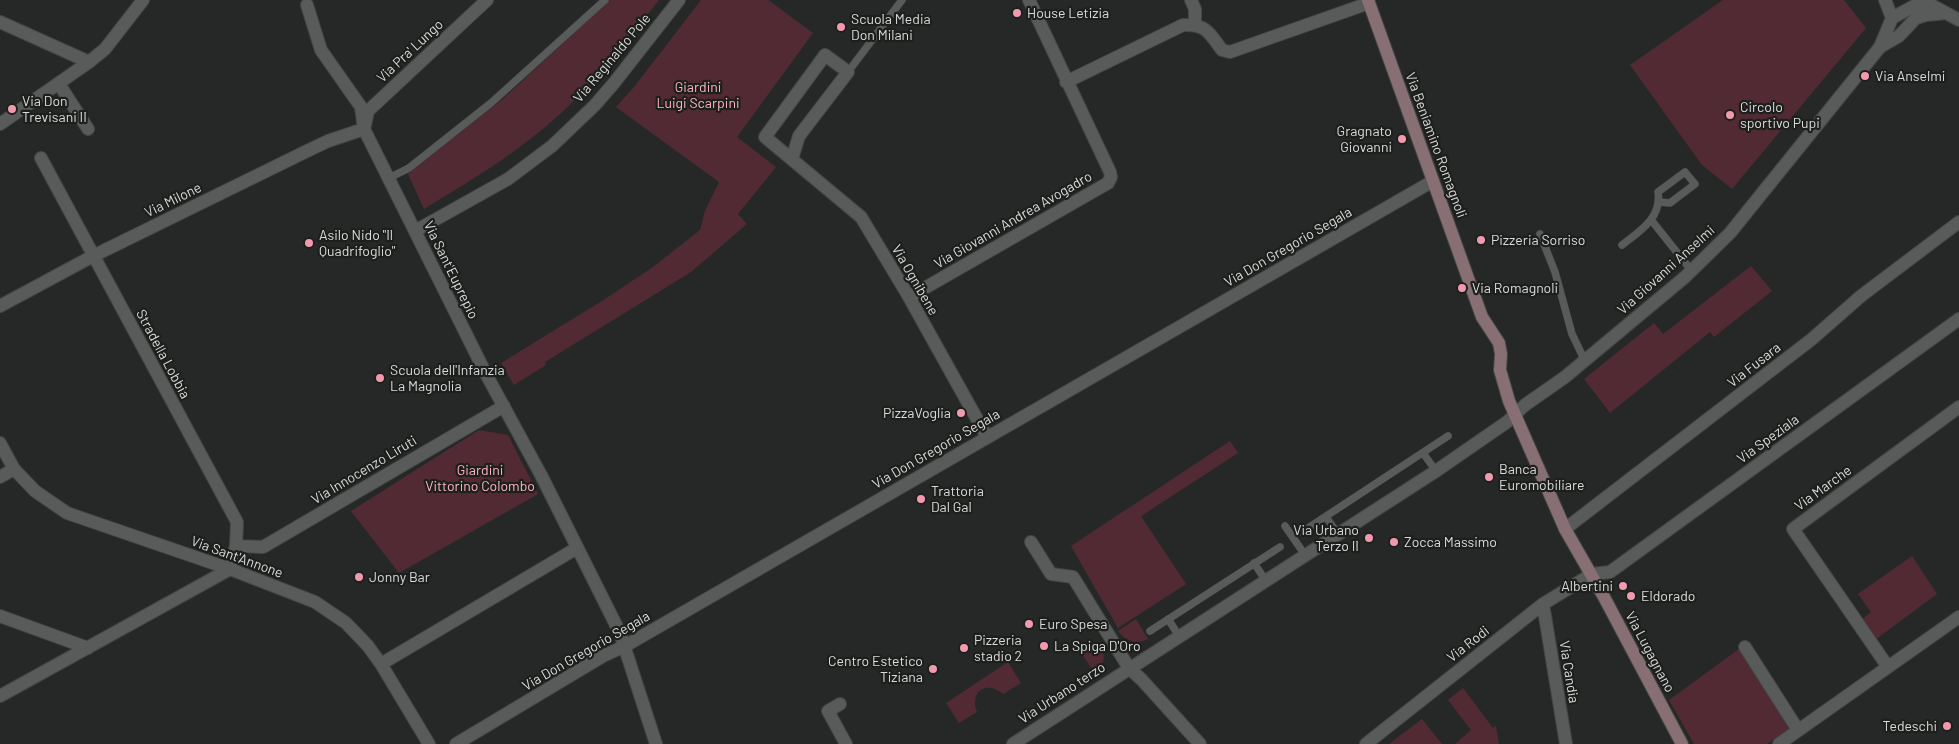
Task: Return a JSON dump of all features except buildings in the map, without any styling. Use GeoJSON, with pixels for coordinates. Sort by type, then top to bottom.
{"type":"FeatureCollection","features":[{"type":"Feature","properties":{"kind":"main road","name":"Via Beniamino Romagnoli"},"geometry":{"type":"LineString","coordinates":[[1369,2],[1482,317],[1499,343],[1502,379],[1509,400],[1565,529],[1592,574]]}},
{"type":"Feature","properties":{"kind":"main road","name":"Via Lugagnano"},"geometry":{"type":"LineString","coordinates":[[1592,574],[1682,744]]}},
{"type":"Feature","properties":{"kind":"street"},"geometry":{"type":"LineString","coordinates":[[0,124],[59,84],[105,49],[143,0]]}},
{"type":"Feature","properties":{"kind":"street","name":"Via Pra' Lungo"},"geometry":{"type":"LineString","coordinates":[[364,130],[368,111],[487,0]]}},
{"type":"Feature","properties":{"kind":"street","name":"Via Reginaldo Pole"},"geometry":{"type":"LineString","coordinates":[[415,231],[508,179],[552,146],[595,105],[679,0]]}},
{"type":"Feature","properties":{"kind":"street"},"geometry":{"type":"LineString","coordinates":[[1029,0],[1066,82],[1183,25],[1195,24],[1208,30],[1222,50],[1230,52],[1369,2]]}},
{"type":"Feature","properties":{"kind":"street"},"geometry":{"type":"LineString","coordinates":[[1191,0],[1195,9],[1195,24]]}},
{"type":"Feature","properties":{"kind":"street"},"geometry":{"type":"LineString","coordinates":[[1885,0],[1892,18]]}},
{"type":"Feature","properties":{"kind":"street"},"geometry":{"type":"LineString","coordinates":[[1880,48],[1892,18],[1925,2],[1959,20]]}},
{"type":"Feature","properties":{"kind":"street","name":"Via Sant'Euprepio"},"geometry":{"type":"LineString","coordinates":[[307,5],[322,50],[361,107],[364,130],[625,646],[656,744]]}},
{"type":"Feature","properties":{"kind":"street","name":"Via Giovanni Anselmi"},"geometry":{"type":"LineString","coordinates":[[1516,413],[1585,361],[1691,270],[1730,233],[1880,48],[1898,36],[1916,18],[1946,13]]}},
{"type":"Feature","properties":{"kind":"street"},"geometry":{"type":"LineString","coordinates":[[0,22],[89,62]]}},
{"type":"Feature","properties":{"kind":"street","name":"Via Ognibene"},"geometry":{"type":"LineString","coordinates":[[848,72],[825,55],[765,137],[861,217],[909,297],[987,437]]}},
{"type":"Feature","properties":{"kind":"street"},"geometry":{"type":"LineString","coordinates":[[792,159],[799,136],[848,72]]}},
{"type":"Feature","properties":{"kind":"street","name":"Via Giovanni Andrea Avogadro"},"geometry":{"type":"LineString","coordinates":[[909,297],[1108,184],[1111,177],[1110,172],[1066,82]]}},
{"type":"Feature","properties":{"kind":"street"},"geometry":{"type":"LineString","coordinates":[[59,84],[88,129]]}},
{"type":"Feature","properties":{"kind":"street","name":"Via Milone"},"geometry":{"type":"LineString","coordinates":[[0,306],[93,256],[328,141],[364,130]]}},
{"type":"Feature","properties":{"kind":"street","name":"Stradella Lobbia"},"geometry":{"type":"LineString","coordinates":[[41,158],[237,522],[236,546],[230,569]]}},
{"type":"Feature","properties":{"kind":"street","name":"Via Don Gregorio Segala"},"geometry":{"type":"LineString","coordinates":[[456,744],[603,656],[625,646],[1432,181]]}},
{"type":"Feature","properties":{"kind":"street","name":"Via Fusara"},"geometry":{"type":"LineString","coordinates":[[1565,529],[1812,338],[1861,296],[1958,224]]}},
{"type":"Feature","properties":{"kind":"street","name":"Via Speziala"},"geometry":{"type":"LineString","coordinates":[[1592,574],[1610,572],[1959,320]]}},
{"type":"Feature","properties":{"kind":"street","name":"Via Innocenzo Liruti"},"geometry":{"type":"LineString","coordinates":[[236,546],[263,547],[504,406]]}},
{"type":"Feature","properties":{"kind":"street","name":"Via Marche"},"geometry":{"type":"LineString","coordinates":[[1888,667],[1793,529],[1959,407]]}},
{"type":"Feature","properties":{"kind":"street","name":"Via Urbano terzo"},"geometry":{"type":"LineString","coordinates":[[1013,744],[1436,471],[1507,422],[1516,413]]}},
{"type":"Feature","properties":{"kind":"street","name":"Via Sant'Annone"},"geometry":{"type":"LineString","coordinates":[[0,443],[14,470],[35,491],[67,513],[230,569],[315,602],[346,623],[368,646],[381,664],[429,744]]}},
{"type":"Feature","properties":{"kind":"street"},"geometry":{"type":"LineString","coordinates":[[0,477],[14,470]]}},
{"type":"Feature","properties":{"kind":"street","name":"Via Urbano terzo"},"geometry":{"type":"LineString","coordinates":[[1031,542],[1051,574],[1073,577],[1129,668],[1200,744]]}},
{"type":"Feature","properties":{"kind":"street"},"geometry":{"type":"LineString","coordinates":[[381,664],[577,548]]}},
{"type":"Feature","properties":{"kind":"street"},"geometry":{"type":"LineString","coordinates":[[0,696],[230,569]]}},
{"type":"Feature","properties":{"kind":"street","name":"Via Rodi"},"geometry":{"type":"LineString","coordinates":[[1366,744],[1542,604],[1592,574]]}},
{"type":"Feature","properties":{"kind":"street","name":"Via Candia"},"geometry":{"type":"LineString","coordinates":[[1542,604],[1566,744]]}},
{"type":"Feature","properties":{"kind":"street"},"geometry":{"type":"LineString","coordinates":[[0,616],[88,648]]}},
{"type":"Feature","properties":{"kind":"street"},"geometry":{"type":"LineString","coordinates":[[1779,744],[1959,617]]}},
{"type":"Feature","properties":{"kind":"street"},"geometry":{"type":"LineString","coordinates":[[1745,647],[1798,730]]}},
{"type":"Feature","properties":{"kind":"street"},"geometry":{"type":"LineString","coordinates":[[840,704],[828,711],[846,744]]}},
{"type":"Feature","properties":{"kind":"lane"},"geometry":{"type":"LineString","coordinates":[[389,178],[410,168],[491,103],[605,0]]}},
{"type":"Feature","properties":{"kind":"lane"},"geometry":{"type":"LineString","coordinates":[[848,72],[902,0]]}},
{"type":"Feature","properties":{"kind":"lane"},"geometry":{"type":"LineString","coordinates":[[1622,245],[1652,221],[1660,202],[1658,192],[1685,172],[1695,184],[1670,203],[1660,202]]}},
{"type":"Feature","properties":{"kind":"lane"},"geometry":{"type":"LineString","coordinates":[[1652,221],[1691,270]]}},
{"type":"Feature","properties":{"kind":"lane"},"geometry":{"type":"LineString","coordinates":[[1540,234],[1555,272],[1572,334],[1585,361]]}},
{"type":"Feature","properties":{"kind":"lane"},"geometry":{"type":"LineString","coordinates":[[1302,532],[1448,436]]}},
{"type":"Feature","properties":{"kind":"lane"},"geometry":{"type":"LineString","coordinates":[[1423,452],[1436,471]]}},
{"type":"Feature","properties":{"kind":"lane"},"geometry":{"type":"LineString","coordinates":[[1326,517],[1338,534]]}},
{"type":"Feature","properties":{"kind":"lane"},"geometry":{"type":"LineString","coordinates":[[1285,526],[1305,556]]}},
{"type":"Feature","properties":{"kind":"lane"},"geometry":{"type":"LineString","coordinates":[[1150,631],[1280,547]]}},
{"type":"Feature","properties":{"kind":"lane"},"geometry":{"type":"LineString","coordinates":[[1254,563],[1266,581]]}},
{"type":"Feature","properties":{"kind":"lane"},"geometry":{"type":"LineString","coordinates":[[1168,619],[1179,636]]}},
{"type":"Feature","properties":{"kind":"green space"},"geometry":{"type":"Polygon","coordinates":[[[610,0],[659,0],[605,67],[560,114],[501,161],[424,209],[408,174],[504,98],[610,0]]]}},
{"type":"Feature","properties":{"kind":"green space","name":"Giardini Luigi Scarpini"},"geometry":{"type":"Polygon","coordinates":[[[701,0],[768,0],[813,33],[737,137],[776,167],[738,214],[747,224],[691,272],[545,362],[546,365],[514,385],[501,363],[602,301],[653,267],[700,230],[705,211],[719,182],[616,107],[634,87],[701,0]]]}},
{"type":"Feature","properties":{"kind":"green space","name":"Circolo sportivo Pupi"},"geometry":{"type":"Polygon","coordinates":[[[1723,0],[1844,0],[1866,28],[1732,189],[1702,165],[1630,65],[1723,0]]]}},
{"type":"Feature","properties":{"kind":"green space"},"geometry":{"type":"Polygon","coordinates":[[[1751,266],[1772,291],[1714,337],[1710,332],[1610,413],[1584,379],[1654,323],[1663,334],[1751,266]]]}},
{"type":"Feature","properties":{"kind":"green space","name":"Giardini Vittorino Colombo"},"geometry":{"type":"Polygon","coordinates":[[[479,430],[508,435],[538,494],[399,573],[351,511],[479,430]]]}},
{"type":"Feature","properties":{"kind":"green space"},"geometry":{"type":"Polygon","coordinates":[[[1230,441],[1238,453],[1141,516],[1186,584],[1118,628],[1071,546],[1230,441]]]}},
{"type":"Feature","properties":{"kind":"green space"},"geometry":{"type":"Polygon","coordinates":[[[1912,556],[1937,594],[1876,639],[1862,619],[1871,612],[1858,594],[1912,556]]]}},
{"type":"Feature","properties":{"kind":"green space"},"geometry":{"type":"Polygon","coordinates":[[[1136,619],[1148,639],[1144,641],[1131,641],[1118,631],[1136,619]]]}},
{"type":"Feature","properties":{"kind":"green space"},"geometry":{"type":"Polygon","coordinates":[[[1100,643],[1104,659],[1101,667],[1095,674],[1082,654],[1100,643]]]}},
{"type":"Feature","properties":{"kind":"green space"},"geometry":{"type":"Polygon","coordinates":[[[1739,649],[1791,728],[1767,744],[1694,744],[1669,700],[1739,649]]]}},
{"type":"Feature","properties":{"kind":"green space"},"geometry":{"type":"Polygon","coordinates":[[[1008,662],[1021,683],[1003,694],[991,688],[981,690],[975,698],[977,712],[959,723],[946,703],[1008,662]]]}},
{"type":"Feature","properties":{"kind":"green space"},"geometry":{"type":"Polygon","coordinates":[[[1463,688],[1493,728],[1496,726],[1499,744],[1455,744],[1471,730],[1448,700],[1463,688]]]}},
{"type":"Feature","properties":{"kind":"green space"},"geometry":{"type":"Polygon","coordinates":[[[1422,719],[1442,744],[1389,744],[1422,719]]]}},
{"type":"Feature","properties":{"kind":"place","name":"House Letizia"},"geometry":{"type":"Point","coordinates":[1017,13]}},
{"type":"Feature","properties":{"kind":"place","name":"Scuola Media Don Milani"},"geometry":{"type":"Point","coordinates":[841,27]}},
{"type":"Feature","properties":{"kind":"place","name":"Via Anselmi"},"geometry":{"type":"Point","coordinates":[1865,76]}},
{"type":"Feature","properties":{"kind":"place","name":"Via Don Trevisani II"},"geometry":{"type":"Point","coordinates":[12,109]}},
{"type":"Feature","properties":{"kind":"place","name":"Circolo sportivo Pupi"},"geometry":{"type":"Point","coordinates":[1730,115]}},
{"type":"Feature","properties":{"kind":"place","name":"Gragnato Giovanni"},"geometry":{"type":"Point","coordinates":[1402,139]}},
{"type":"Feature","properties":{"kind":"place","name":"Pizzeria Sorriso"},"geometry":{"type":"Point","coordinates":[1481,240]}},
{"type":"Feature","properties":{"kind":"place","name":"Asilo Nido \"Il Quadrifoglio\""},"geometry":{"type":"Point","coordinates":[309,243]}},
{"type":"Feature","properties":{"kind":"place","name":"Via Romagnoli"},"geometry":{"type":"Point","coordinates":[1462,288]}},
{"type":"Feature","properties":{"kind":"place","name":"Scuola dell'Infanzia La Magnolia"},"geometry":{"type":"Point","coordinates":[380,378]}},
{"type":"Feature","properties":{"kind":"place","name":"PizzaVoglia"},"geometry":{"type":"Point","coordinates":[961,413]}},
{"type":"Feature","properties":{"kind":"place","name":"Banca Euromobiliare"},"geometry":{"type":"Point","coordinates":[1489,477]}},
{"type":"Feature","properties":{"kind":"place","name":"Trattoria Dal Gal"},"geometry":{"type":"Point","coordinates":[921,499]}},
{"type":"Feature","properties":{"kind":"place","name":"Via Urbano Terzo II"},"geometry":{"type":"Point","coordinates":[1369,538]}},
{"type":"Feature","properties":{"kind":"place","name":"Zocca Massimo"},"geometry":{"type":"Point","coordinates":[1394,542]}},
{"type":"Feature","properties":{"kind":"place","name":"Jonny Bar"},"geometry":{"type":"Point","coordinates":[359,577]}},
{"type":"Feature","properties":{"kind":"place","name":"Albertini"},"geometry":{"type":"Point","coordinates":[1623,586]}},
{"type":"Feature","properties":{"kind":"place","name":"Eldorado"},"geometry":{"type":"Point","coordinates":[1631,596]}},
{"type":"Feature","properties":{"kind":"place","name":"Euro Spesa"},"geometry":{"type":"Point","coordinates":[1029,624]}},
{"type":"Feature","properties":{"kind":"place","name":"La Spiga D'Oro"},"geometry":{"type":"Point","coordinates":[1044,646]}},
{"type":"Feature","properties":{"kind":"place","name":"Pizzeria stadio 2"},"geometry":{"type":"Point","coordinates":[964,648]}},
{"type":"Feature","properties":{"kind":"place","name":"Centro Estetico Tiziana"},"geometry":{"type":"Point","coordinates":[933,669]}},
{"type":"Feature","properties":{"kind":"place","name":"Tedeschi"},"geometry":{"type":"Point","coordinates":[1947,726]}}]}
